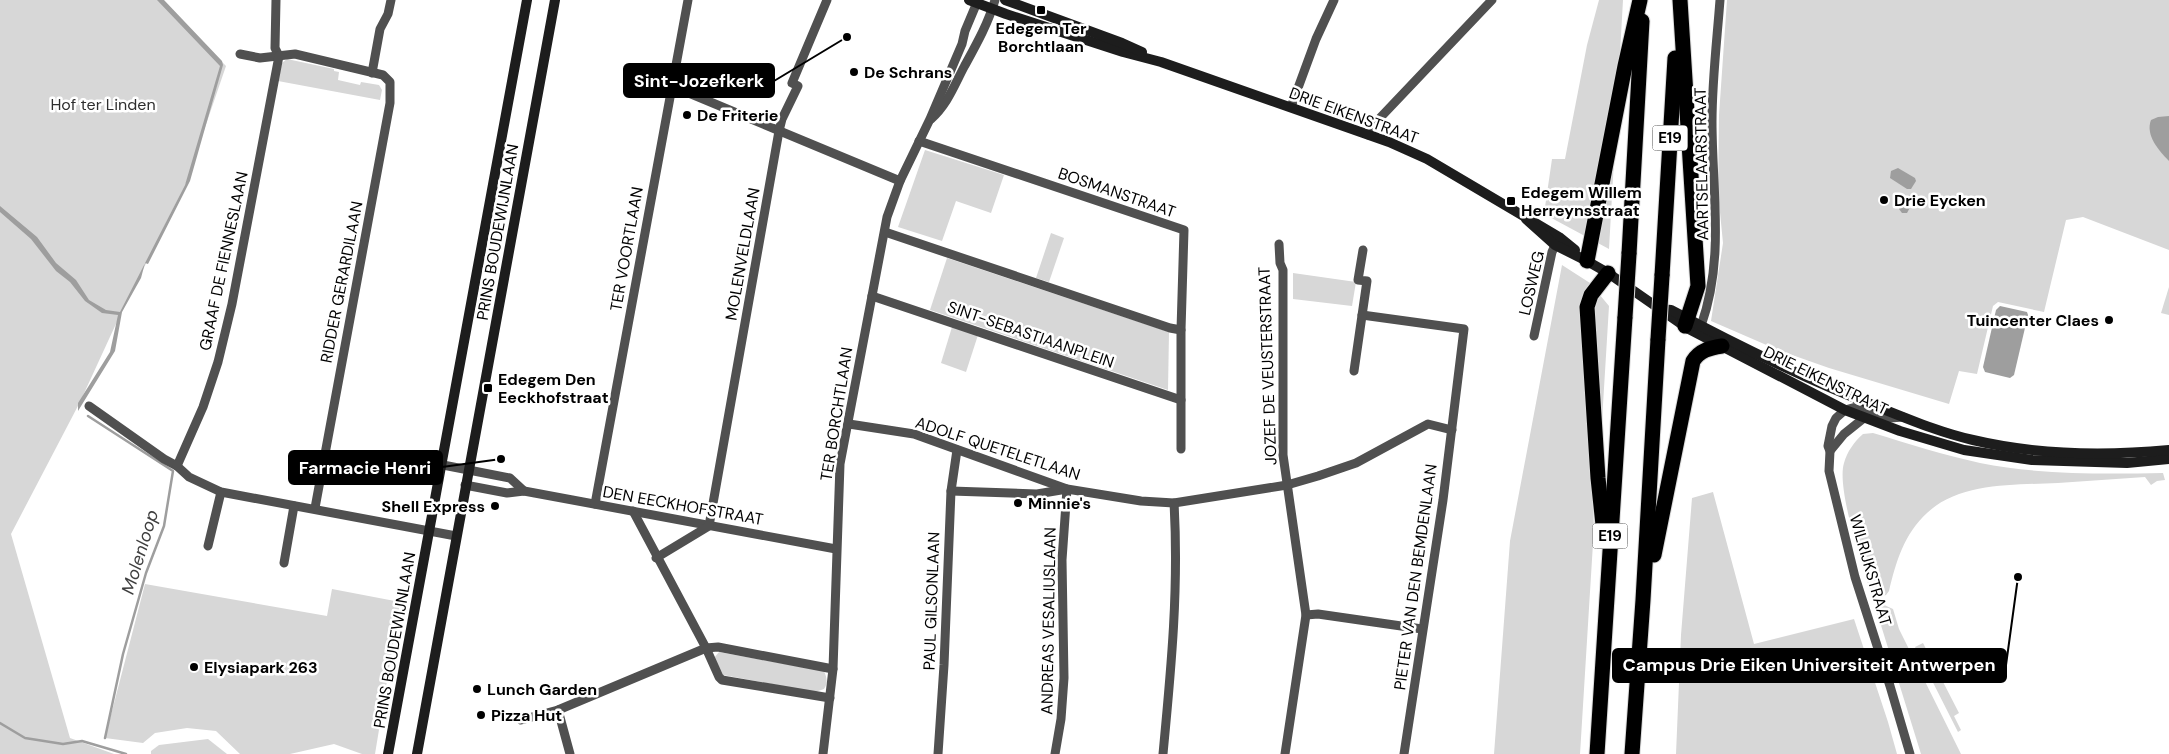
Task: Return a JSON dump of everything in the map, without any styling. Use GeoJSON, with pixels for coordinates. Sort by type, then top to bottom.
{"type":"FeatureCollection","features":[{"type":"Feature","properties":{"kind":"highway","name":"E19"},"geometry":{"type":"LineString","coordinates":[[1597,754],[1625,317],[1642,0]]}},
{"type":"Feature","properties":{"kind":"highway"},"geometry":{"type":"LineString","coordinates":[[1587,260],[1625,66],[1642,0]]}},
{"type":"Feature","properties":{"kind":"highway","name":"E19"},"geometry":{"type":"LineString","coordinates":[[1632,754],[1679,0]]}},
{"type":"Feature","properties":{"kind":"highway"},"geometry":{"type":"LineString","coordinates":[[1679,0],[1698,286],[1692,324]]}},
{"type":"Feature","properties":{"kind":"highway"},"geometry":{"type":"LineString","coordinates":[[1608,274],[1591,295],[1588,307],[1601,519],[1608,561]]}},
{"type":"Feature","properties":{"kind":"highway"},"geometry":{"type":"LineString","coordinates":[[1643,600],[1693,361],[1698,354],[1722,346]]}},
{"type":"Feature","properties":{"kind":"street","name":"GRAAF DE FIENNESLAAN"},"geometry":{"type":"LineString","coordinates":[[177,466],[203,407],[218,362],[230,313],[279,56],[275,48],[276,0]]}},
{"type":"Feature","properties":{"kind":"street"},"geometry":{"type":"LineString","coordinates":[[240,54],[260,58],[295,54],[332,61],[341,66],[372,73],[380,29],[388,14],[391,0]]}},
{"type":"Feature","properties":{"kind":"street","name":"PRINS BOUDEWIJNLAAN"},"geometry":{"type":"LineString","coordinates":[[388,754],[443,465],[527,0]]}},
{"type":"Feature","properties":{"kind":"street","name":"PRINS BOUDEWIJNLAAN"},"geometry":{"type":"LineString","coordinates":[[417,754],[465,485],[471,470],[555,0]]}},
{"type":"Feature","properties":{"kind":"street","name":"TER VOORTLAAN"},"geometry":{"type":"LineString","coordinates":[[595,504],[688,0]]}},
{"type":"Feature","properties":{"kind":"street","name":"MOLENVELDLAAN"},"geometry":{"type":"LineString","coordinates":[[709,526],[779,130],[782,119],[798,86],[792,83],[826,0]]}},
{"type":"Feature","properties":{"kind":"street","name":"DRIE EIKENSTRAAT"},"geometry":{"type":"LineString","coordinates":[[1005,0],[1122,43],[1161,62]]}},
{"type":"Feature","properties":{"kind":"street"},"geometry":{"type":"LineString","coordinates":[[1291,108],[1316,39],[1334,0]]}},
{"type":"Feature","properties":{"kind":"street"},"geometry":{"type":"LineString","coordinates":[[1368,136],[1378,120],[1492,0]]}},
{"type":"Feature","properties":{"kind":"street","name":"AARTSELAARSTRAAT"},"geometry":{"type":"LineString","coordinates":[[1692,324],[1707,309],[1716,261],[1717,222],[1714,197],[1712,120],[1720,0]]}},
{"type":"Feature","properties":{"kind":"street","name":"DRIE EIKENSTRAAT"},"geometry":{"type":"LineString","coordinates":[[975,1],[994,5],[1123,52],[1161,62],[1389,142],[1427,158],[1526,219],[1661,309],[1671,310],[1722,346],[1864,418],[1964,450],[2011,458],[2064,462],[2127,463],[2169,459]]}},
{"type":"Feature","properties":{"kind":"street","name":"TER BORCHTLAAN"},"geometry":{"type":"LineString","coordinates":[[823,754],[833,669],[840,464],[887,217],[900,181],[930,119],[962,44],[975,1]]}},
{"type":"Feature","properties":{"kind":"street","name":"TER BORCHTLAAN"},"geometry":{"type":"LineString","coordinates":[[930,119],[944,107],[974,52],[994,5]]}},
{"type":"Feature","properties":{"kind":"street","name":"RIDDER GERARDILAAN"},"geometry":{"type":"LineString","coordinates":[[314,508],[390,103],[390,82],[383,75],[372,73]]}},
{"type":"Feature","properties":{"kind":"street"},"geometry":{"type":"LineString","coordinates":[[672,86],[900,181]]}},
{"type":"Feature","properties":{"kind":"street","name":"BOSMANSTRAAT"},"geometry":{"type":"LineString","coordinates":[[919,141],[1184,230],[1181,330],[1181,449]]}},
{"type":"Feature","properties":{"kind":"street"},"geometry":{"type":"LineString","coordinates":[[885,232],[1170,328],[1181,330]]}},
{"type":"Feature","properties":{"kind":"street","name":"LOSWEG"},"geometry":{"type":"LineString","coordinates":[[1534,336],[1557,241]]}},
{"type":"Feature","properties":{"kind":"street","name":"JOZEF DE VEUSTERSTRAAT"},"geometry":{"type":"LineString","coordinates":[[1279,244],[1280,263],[1283,270],[1283,455],[1306,615],[1285,754]]}},
{"type":"Feature","properties":{"kind":"street"},"geometry":{"type":"LineString","coordinates":[[1354,371],[1367,280],[1358,280],[1363,250]]}},
{"type":"Feature","properties":{"kind":"street","name":"SINT-SEBASTIAANPLEIN"},"geometry":{"type":"LineString","coordinates":[[872,296],[1181,400]]}},
{"type":"Feature","properties":{"kind":"street","name":"PIETER VAN DEN BEMDENLAAN"},"geometry":{"type":"LineString","coordinates":[[1362,315],[1464,329],[1452,430],[1404,754]]}},
{"type":"Feature","properties":{"kind":"street","name":"DRIE EIKENSTRAAT"},"geometry":{"type":"LineString","coordinates":[[1692,324],[1817,383],[1936,430],[2015,448],[2060,452],[2100,453],[2169,450]]}},
{"type":"Feature","properties":{"kind":"street","name":"WILRIJKSTRAAT"},"geometry":{"type":"LineString","coordinates":[[1820,397],[1829,405],[1833,417],[1828,446],[1830,451],[1829,471],[1855,577],[1910,754]]}},
{"type":"Feature","properties":{"kind":"street"},"geometry":{"type":"LineString","coordinates":[[89,406],[164,460],[177,466],[189,478],[221,492],[314,508],[429,532]]}},
{"type":"Feature","properties":{"kind":"street"},"geometry":{"type":"LineString","coordinates":[[1832,426],[1836,418],[1845,410],[1856,407],[1890,418],[1904,417]]}},
{"type":"Feature","properties":{"kind":"street"},"geometry":{"type":"LineString","coordinates":[[1830,451],[1844,434],[1864,418]]}},
{"type":"Feature","properties":{"kind":"street","name":"ADOLF QUETELETLAAN"},"geometry":{"type":"LineString","coordinates":[[849,424],[914,434],[1067,489],[1141,501],[1174,503],[1287,485],[1356,463],[1428,424],[1452,430]]}},
{"type":"Feature","properties":{"kind":"street","name":"PAUL GILSONLAAN"},"geometry":{"type":"LineString","coordinates":[[938,754],[944,665],[951,491],[957,450]]}},
{"type":"Feature","properties":{"kind":"street"},"geometry":{"type":"LineString","coordinates":[[2060,452],[2064,462]]}},
{"type":"Feature","properties":{"kind":"street"},"geometry":{"type":"LineString","coordinates":[[443,465],[471,470]]}},
{"type":"Feature","properties":{"kind":"street","name":"DEN EECKHOFSTRAAT"},"geometry":{"type":"LineString","coordinates":[[471,470],[510,478],[524,491]]}},
{"type":"Feature","properties":{"kind":"street","name":"DEN EECKHOFSTRAAT"},"geometry":{"type":"LineString","coordinates":[[465,485],[507,493],[524,491],[836,549]]}},
{"type":"Feature","properties":{"kind":"street"},"geometry":{"type":"LineString","coordinates":[[951,491],[1037,494],[1067,489]]}},
{"type":"Feature","properties":{"kind":"street","name":"ANDREAS VESALIUSLAAN"},"geometry":{"type":"LineString","coordinates":[[1055,754],[1061,719],[1064,678],[1062,560],[1067,489]]}},
{"type":"Feature","properties":{"kind":"street"},"geometry":{"type":"LineString","coordinates":[[208,546],[221,492]]}},
{"type":"Feature","properties":{"kind":"street"},"geometry":{"type":"LineString","coordinates":[[1163,754],[1176,611],[1177,544],[1174,503]]}},
{"type":"Feature","properties":{"kind":"street"},"geometry":{"type":"LineString","coordinates":[[284,563],[294,506]]}},
{"type":"Feature","properties":{"kind":"street"},"geometry":{"type":"LineString","coordinates":[[633,511],[656,558],[722,680],[830,698]]}},
{"type":"Feature","properties":{"kind":"street"},"geometry":{"type":"LineString","coordinates":[[656,558],[709,526]]}},
{"type":"Feature","properties":{"kind":"street","name":"PRINS BOUDEWIJNLAAN"},"geometry":{"type":"LineString","coordinates":[[429,532],[456,536]]}},
{"type":"Feature","properties":{"kind":"street"},"geometry":{"type":"LineString","coordinates":[[1306,615],[1318,614],[1422,629]]}},
{"type":"Feature","properties":{"kind":"street"},"geometry":{"type":"LineString","coordinates":[[521,720],[558,710],[706,648],[718,648],[833,669]]}},
{"type":"Feature","properties":{"kind":"street"},"geometry":{"type":"LineString","coordinates":[[558,710],[570,754]]}},
{"type":"Feature","properties":{"kind":"green space","name":"Hof ter Linden"},"geometry":{"type":"Polygon","coordinates":[[[0,0],[161,0],[226,66],[186,183],[115,326],[80,402],[11,534],[70,738],[114,754],[0,754],[0,0]]]}},
{"type":"Feature","properties":{"kind":"green space"},"geometry":{"type":"Polygon","coordinates":[[[1599,0],[1623,0],[1609,249],[1544,214],[1552,159],[1565,159],[1587,45],[1599,0]]]}},
{"type":"Feature","properties":{"kind":"green space","name":"Drie Eycken"},"geometry":{"type":"Polygon","coordinates":[[[1727,0],[2169,0],[2169,250],[2083,217],[2066,220],[2044,312],[1998,302],[1993,306],[1977,374],[1959,371],[1949,404],[1829,368],[1778,350],[1711,321],[1723,243],[1718,192],[1719,115],[1727,0]]]}},
{"type":"Feature","properties":{"kind":"green space"},"geometry":{"type":"Polygon","coordinates":[[[287,59],[334,69],[334,71],[339,72],[338,80],[360,85],[361,82],[379,85],[382,90],[380,100],[278,81],[282,63],[287,59]]]}},
{"type":"Feature","properties":{"kind":"green space"},"geometry":{"type":"Polygon","coordinates":[[[925,150],[1004,175],[991,213],[956,201],[942,241],[898,227],[925,150]]]}},
{"type":"Feature","properties":{"kind":"green space"},"geometry":{"type":"Polygon","coordinates":[[[1051,233],[1064,238],[1049,282],[1036,278],[1051,233]]]}},
{"type":"Feature","properties":{"kind":"green space"},"geometry":{"type":"Polygon","coordinates":[[[947,258],[1169,332],[1168,390],[930,310],[947,258]]]}},
{"type":"Feature","properties":{"kind":"green space"},"geometry":{"type":"Polygon","coordinates":[[[1562,265],[1590,283],[1609,306],[1602,421],[1591,475],[1594,527],[1580,754],[1494,754],[1510,541],[1562,265]]]}},
{"type":"Feature","properties":{"kind":"green space"},"geometry":{"type":"Polygon","coordinates":[[[1293,273],[1356,282],[1352,306],[1293,299],[1293,273]]]}},
{"type":"Feature","properties":{"kind":"green space"},"geometry":{"type":"Polygon","coordinates":[[[2169,287],[2169,315],[2161,313],[2169,287]]]}},
{"type":"Feature","properties":{"kind":"green space"},"geometry":{"type":"Polygon","coordinates":[[[952,327],[978,335],[966,372],[941,363],[952,327]]]}},
{"type":"Feature","properties":{"kind":"green space"},"geometry":{"type":"Polygon","coordinates":[[[1873,433],[1926,449],[2003,467],[2072,473],[2163,473],[2165,480],[2157,481],[2151,485],[2145,477],[2006,485],[1972,490],[1955,496],[1940,503],[1919,521],[1902,549],[1889,591],[1886,595],[1873,599],[1847,510],[1843,475],[1845,459],[1854,444],[1863,434],[1873,433]]]}},
{"type":"Feature","properties":{"kind":"green space"},"geometry":{"type":"Polygon","coordinates":[[[1713,492],[1754,644],[1854,619],[1897,754],[1676,754],[1681,635],[1692,498],[1713,492]]]}},
{"type":"Feature","properties":{"kind":"green space"},"geometry":{"type":"Polygon","coordinates":[[[145,584],[327,616],[332,589],[400,602],[375,754],[362,754],[334,744],[290,754],[240,754],[216,731],[187,728],[155,733],[143,743],[105,738],[145,584]]]}},
{"type":"Feature","properties":{"kind":"green space"},"geometry":{"type":"Polygon","coordinates":[[[1882,604],[1893,609],[1899,629],[1961,754],[1921,754],[1875,606],[1882,604]]]}},
{"type":"Feature","properties":{"kind":"green space"},"geometry":{"type":"Polygon","coordinates":[[[1923,643],[1959,713],[1954,716],[1961,730],[1958,732],[1915,647],[1923,643]]]}},
{"type":"Feature","properties":{"kind":"green space"},"geometry":{"type":"Polygon","coordinates":[[[719,652],[824,671],[826,685],[824,689],[815,692],[723,675],[714,658],[719,652]]]}},
{"type":"Feature","properties":{"kind":"green space"},"geometry":{"type":"Polygon","coordinates":[[[208,739],[227,754],[151,754],[151,751],[159,745],[208,739]]]}},
{"type":"Feature","properties":{"kind":"shaded area"},"geometry":{"type":"Polygon","coordinates":[[[157,0],[164,0],[222,61],[223,65],[190,181],[148,264],[145,263],[185,185],[220,66],[157,0]]]}},
{"type":"Feature","properties":{"kind":"shaded area"},"geometry":{"type":"Polygon","coordinates":[[[2169,116],[2169,161],[2151,137],[2150,126],[2151,120],[2169,116]]]}},
{"type":"Feature","properties":{"kind":"shaded area"},"geometry":{"type":"Polygon","coordinates":[[[1898,168],[1915,178],[1916,181],[1911,189],[1907,189],[1890,178],[1891,171],[1898,168]]]}},
{"type":"Feature","properties":{"kind":"shaded area"},"geometry":{"type":"Polygon","coordinates":[[[1911,195],[1914,200],[1907,213],[1902,213],[1899,209],[1900,205],[1905,198],[1911,195]]]}},
{"type":"Feature","properties":{"kind":"shaded area"},"geometry":{"type":"Polygon","coordinates":[[[0,206],[37,237],[56,263],[76,280],[89,300],[106,310],[120,312],[145,263],[141,278],[122,312],[115,351],[78,411],[78,403],[110,352],[118,315],[102,313],[85,301],[70,282],[56,271],[31,239],[0,212],[0,206]]]}},
{"type":"Feature","properties":{"kind":"shaded area"},"geometry":{"type":"Polygon","coordinates":[[[2000,306],[2027,312],[2028,315],[2014,375],[2010,378],[1985,372],[1983,367],[1996,310],[2000,306]]]}},
{"type":"Feature","properties":{"kind":"waterway","name":"Molenloop"},"geometry":{"type":"LineString","coordinates":[[88,416],[173,471],[164,526],[146,573],[123,654],[105,738]]}},
{"type":"Feature","properties":{"kind":"waterway"},"geometry":{"type":"LineString","coordinates":[[0,723],[25,738],[63,744],[82,741],[126,754]]}},
{"type":"Feature","properties":{"kind":"place","name":"Edegem Ter Borchtlaan"},"geometry":{"type":"Point","coordinates":[1041,10]}},
{"type":"Feature","properties":{"kind":"place","name":"Sint-Jozefkerk"},"geometry":{"type":"Point","coordinates":[847,37]}},
{"type":"Feature","properties":{"kind":"place","name":"De Schrans"},"geometry":{"type":"Point","coordinates":[854,72]}},
{"type":"Feature","properties":{"kind":"place","name":"De Friterie"},"geometry":{"type":"Point","coordinates":[687,115]}},
{"type":"Feature","properties":{"kind":"place","name":"Drie Eycken"},"geometry":{"type":"Point","coordinates":[1884,200]}},
{"type":"Feature","properties":{"kind":"place","name":"Edegem Willem Herreynsstraat"},"geometry":{"type":"Point","coordinates":[1511,201]}},
{"type":"Feature","properties":{"kind":"place","name":"Tuincenter Claes"},"geometry":{"type":"Point","coordinates":[2109,320]}},
{"type":"Feature","properties":{"kind":"place","name":"Edegem Den Eeckhofstraat"},"geometry":{"type":"Point","coordinates":[488,388]}},
{"type":"Feature","properties":{"kind":"place","name":"Farmacie Henri"},"geometry":{"type":"Point","coordinates":[501,459]}},
{"type":"Feature","properties":{"kind":"place","name":"Minnie's"},"geometry":{"type":"Point","coordinates":[1018,503]}},
{"type":"Feature","properties":{"kind":"place","name":"Shell Express"},"geometry":{"type":"Point","coordinates":[495,506]}},
{"type":"Feature","properties":{"kind":"place","name":"Campus Drie Eiken Universiteit Antwerpen"},"geometry":{"type":"Point","coordinates":[2018,577]}},
{"type":"Feature","properties":{"kind":"place","name":"Elysiapark 263"},"geometry":{"type":"Point","coordinates":[194,667]}},
{"type":"Feature","properties":{"kind":"place","name":"Lunch Garden"},"geometry":{"type":"Point","coordinates":[477,689]}},
{"type":"Feature","properties":{"kind":"place","name":"Pizza Hut"},"geometry":{"type":"Point","coordinates":[481,715]}}]}
